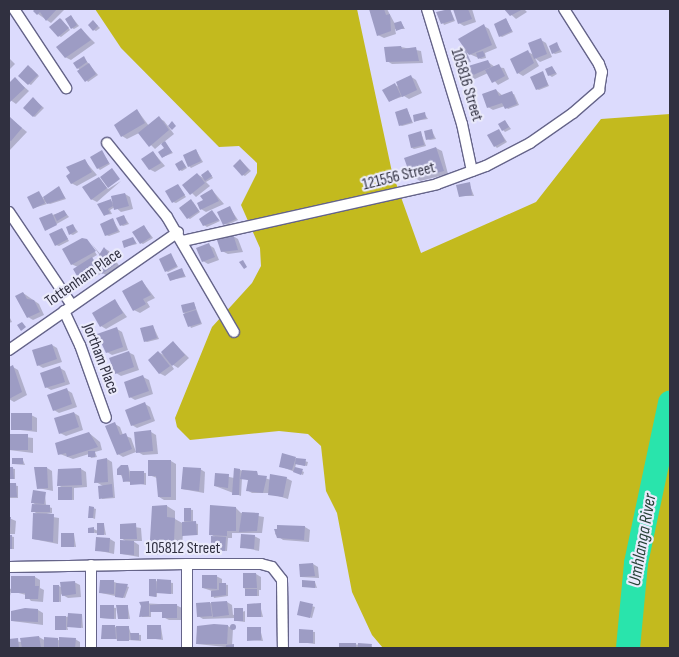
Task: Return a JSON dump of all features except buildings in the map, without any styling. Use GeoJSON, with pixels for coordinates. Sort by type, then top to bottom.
{"type":"FeatureCollection","features":[{"type":"Feature","properties":{"kind":"street"},"geometry":{"type":"LineString","coordinates":[[14,9],[66,88]]}},
{"type":"Feature","properties":{"kind":"street","name":"105816 Street"},"geometry":{"type":"LineString","coordinates":[[427,9],[462,124],[472,171]]}},
{"type":"Feature","properties":{"kind":"street","name":"121556 Street"},"geometry":{"type":"LineString","coordinates":[[180,236],[437,184],[472,171],[530,143],[573,114],[599,90],[602,72],[599,64],[564,9]]}},
{"type":"Feature","properties":{"kind":"street"},"geometry":{"type":"LineString","coordinates":[[108,143],[180,236],[234,332]]}},
{"type":"Feature","properties":{"kind":"street","name":"Jortham Place"},"geometry":{"type":"LineString","coordinates":[[9,212],[68,308],[106,418]]}},
{"type":"Feature","properties":{"kind":"street","name":"Tottenham Place"},"geometry":{"type":"LineString","coordinates":[[9,350],[68,308],[180,236]]}},
{"type":"Feature","properties":{"kind":"street"},"geometry":{"type":"LineString","coordinates":[[186,564],[187,648]]}},
{"type":"Feature","properties":{"kind":"street","name":"105812 Street"},"geometry":{"type":"LineString","coordinates":[[9,567],[186,564],[260,564],[272,567],[282,580],[283,648]]}},
{"type":"Feature","properties":{"kind":"street"},"geometry":{"type":"LineString","coordinates":[[91,565],[91,648]]}},
{"type":"Feature","properties":{"kind":"shaded area"},"geometry":{"type":"Polygon","coordinates":[[[95,9],[357,9],[392,172],[421,253],[536,202],[601,119],[670,114],[670,648],[383,648],[372,635],[352,592],[337,513],[326,491],[321,446],[308,434],[279,431],[190,440],[177,427],[175,418],[212,327],[252,283],[261,266],[260,248],[241,205],[257,173],[257,163],[239,146],[219,147],[121,48],[95,9]]]}},
{"type":"Feature","properties":{"kind":"waterway","name":"Umhlanga River"},"geometry":{"type":"LineString","coordinates":[[628,648],[636,563],[670,403]]}}]}
